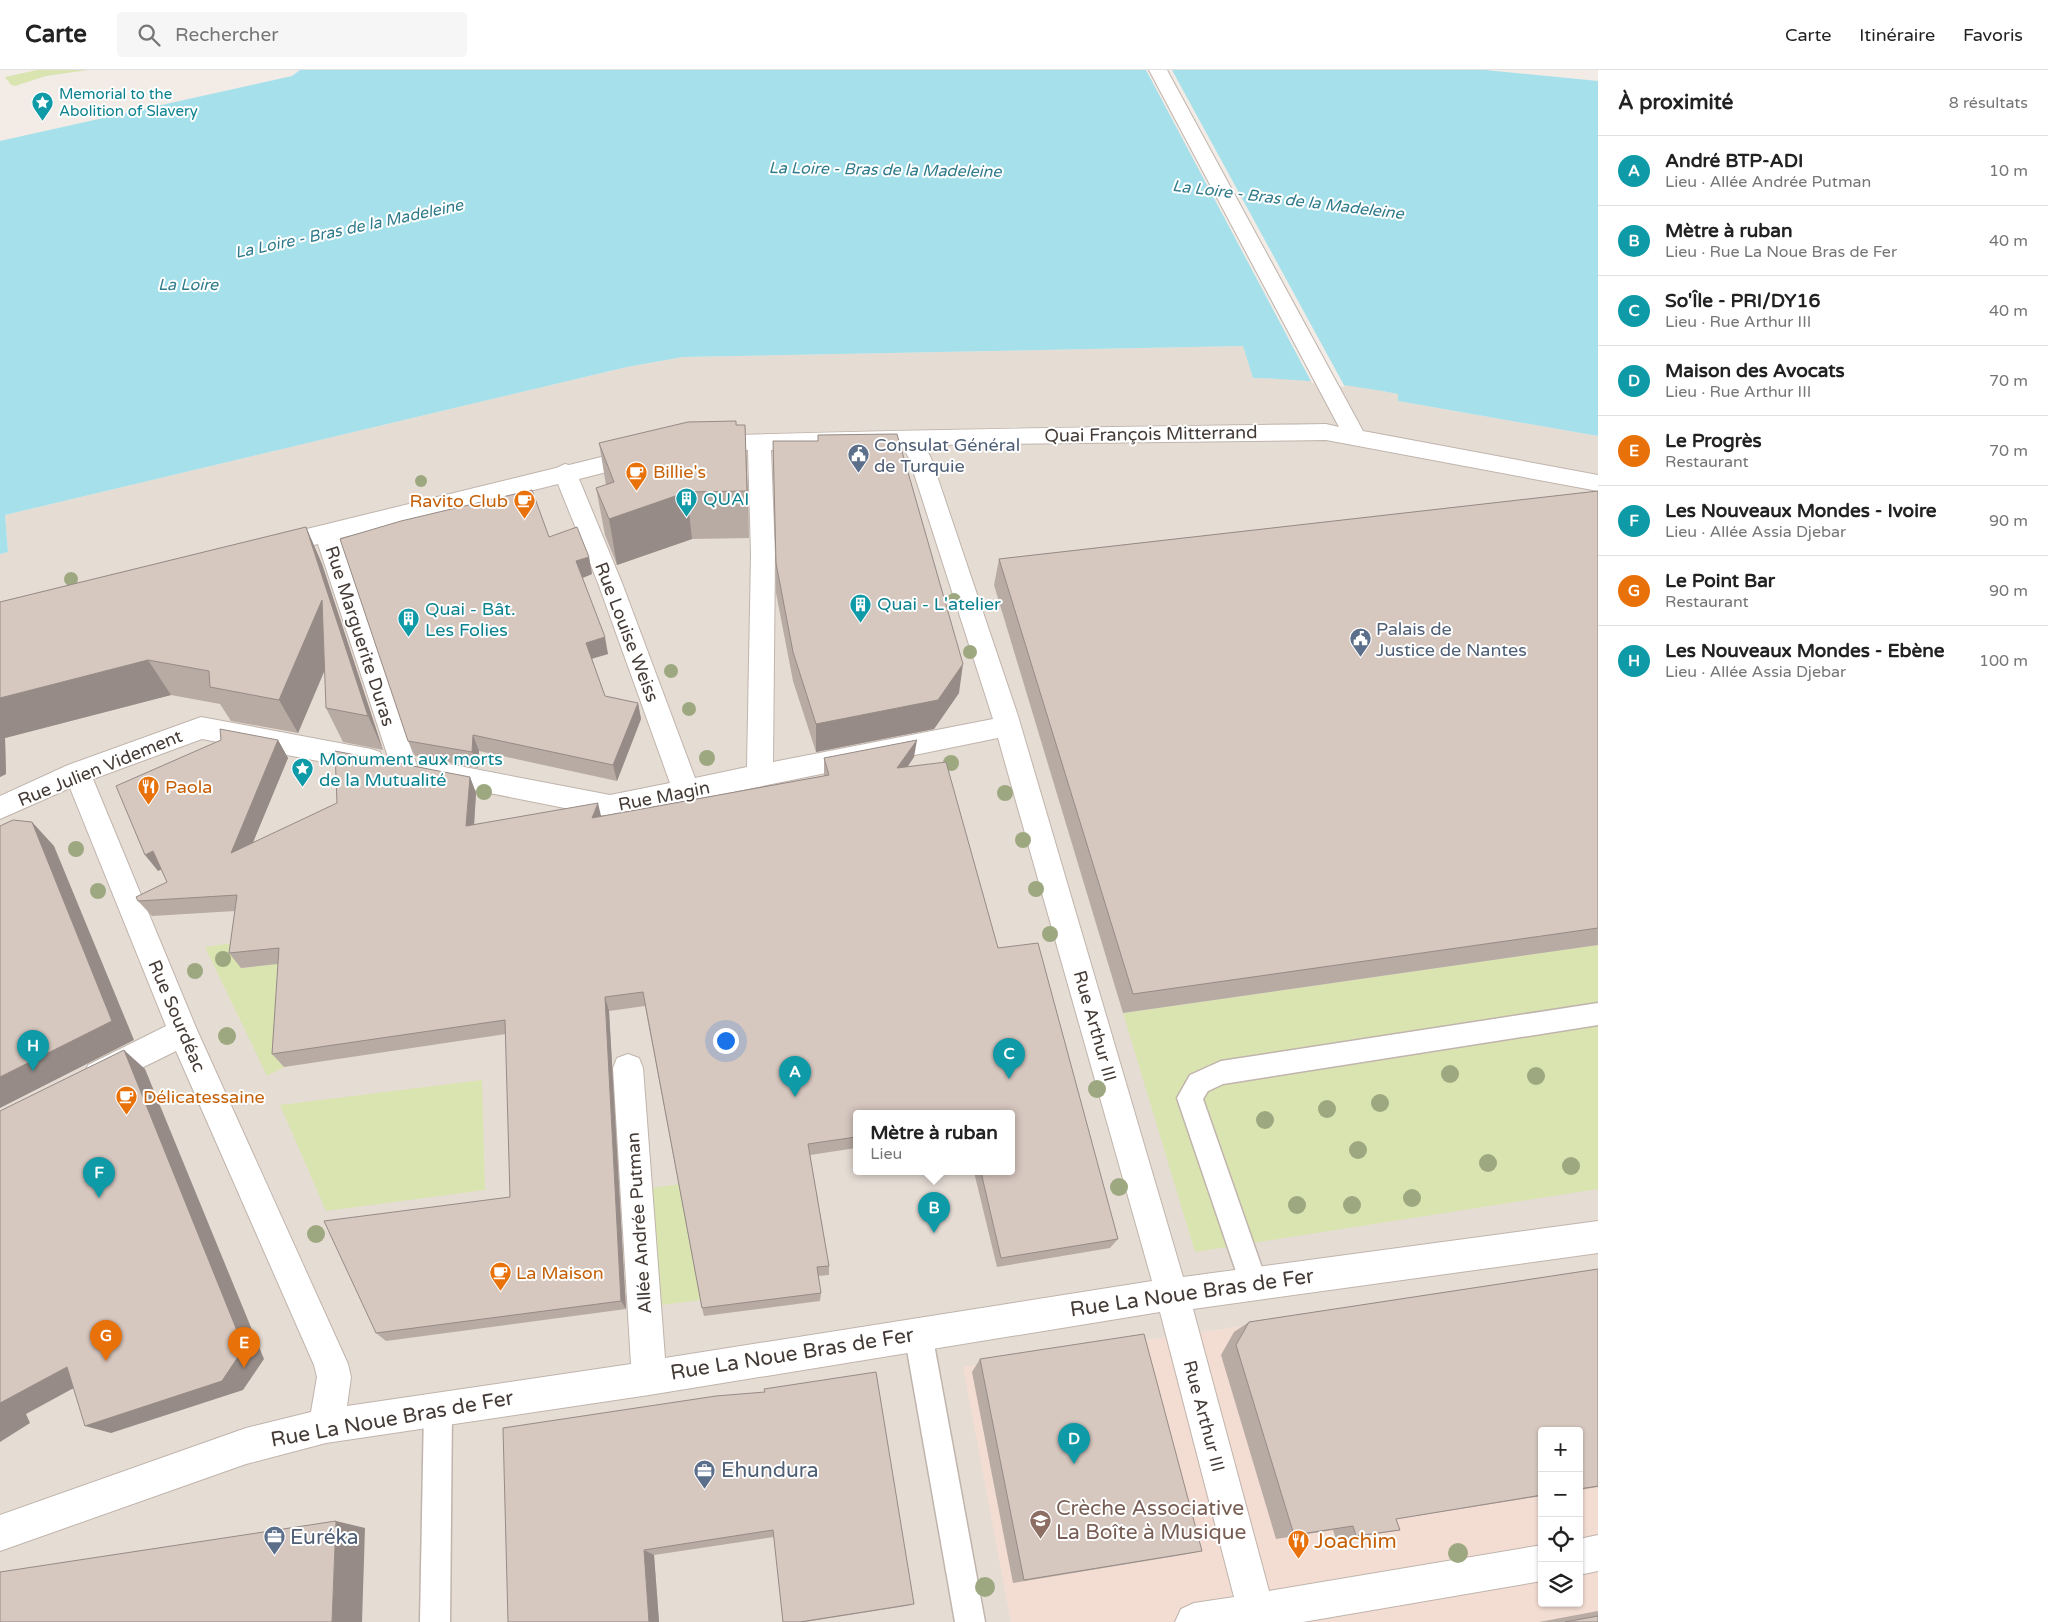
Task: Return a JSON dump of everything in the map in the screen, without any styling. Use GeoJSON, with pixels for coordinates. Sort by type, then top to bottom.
{"type":"FeatureCollection","features":[{"type":"Feature","properties":{"kind":"street"},"geometry":{"type":"LineString","coordinates":[[1158,70],[1356,438]]}},
{"type":"Feature","properties":{"kind":"street","name":"Quai François Mitterrand"},"geometry":{"type":"LineString","coordinates":[[691,446],[760,441],[908,437],[1316,432],[1598,483]]}},
{"type":"Feature","properties":{"kind":"street","name":"Rue Arthur III"},"geometry":{"type":"LineString","coordinates":[[908,437],[920,458],[1008,726],[1172,1294],[1258,1616]]}},
{"type":"Feature","properties":{"kind":"street"},"geometry":{"type":"LineString","coordinates":[[760,441],[763,554],[760,777]]}},
{"type":"Feature","properties":{"kind":"street"},"geometry":{"type":"LineString","coordinates":[[250,552],[565,472],[662,451]]}},
{"type":"Feature","properties":{"kind":"street","name":"Rue Louise Weiss"},"geometry":{"type":"LineString","coordinates":[[565,472],[610,583],[687,792]]}},
{"type":"Feature","properties":{"kind":"street","name":"Rue Marguerite Duras"},"geometry":{"type":"LineString","coordinates":[[326,533],[404,766]]}},
{"type":"Feature","properties":{"kind":"street","name":"Rue Magin"},"geometry":{"type":"LineString","coordinates":[[201,728],[610,806],[1008,726]]}},
{"type":"Feature","properties":{"kind":"street","name":"Rue Julien Videment"},"geometry":{"type":"LineString","coordinates":[[0,808],[77,773],[201,728]]}},
{"type":"Feature","properties":{"kind":"street","name":"Rue Sourdéac"},"geometry":{"type":"LineString","coordinates":[[77,773],[182,1032],[331,1364],[334,1377],[326,1426]]}},
{"type":"Feature","properties":{"kind":"street"},"geometry":{"type":"LineString","coordinates":[[78,1086],[182,1032]]}},
{"type":"Feature","properties":{"kind":"street","name":"Allée Andrée Putman"},"geometry":{"type":"LineString","coordinates":[[628,1068],[649,1378]]}},
{"type":"Feature","properties":{"kind":"street","name":"Rue La Noue Bras de Fer"},"geometry":{"type":"LineString","coordinates":[[0,1533],[246,1446],[326,1426],[649,1378],[918,1333],[1172,1294],[1254,1285],[1598,1237]]}},
{"type":"Feature","properties":{"kind":"street"},"geometry":{"type":"LineString","coordinates":[[1583,1556],[1598,1554]]}},
{"type":"Feature","properties":{"kind":"street"},"geometry":{"type":"LineString","coordinates":[[1194,1622],[1258,1616],[1538,1564]]}},
{"type":"Feature","properties":{"kind":"lane"},"geometry":{"type":"LineString","coordinates":[[1254,1285],[1190,1098],[1199,1083],[1222,1072],[1598,1014]]}},
{"type":"Feature","properties":{"kind":"lane"},"geometry":{"type":"LineString","coordinates":[[918,1333],[970,1622]]}},
{"type":"Feature","properties":{"kind":"lane"},"geometry":{"type":"LineString","coordinates":[[436,1622],[438,1410]]}},
{"type":"Feature","properties":{"kind":"shaded area"},"geometry":{"type":"Polygon","coordinates":[[[1243,346],[1254,378],[1344,384],[1398,394],[1398,401],[1598,436],[1598,1274],[964,1367],[1011,1622],[0,1622],[0,554],[8,552],[5,515],[627,367],[683,357],[1243,346]]]}},
{"type":"Feature","properties":{"kind":"shaded area"},"geometry":{"type":"Polygon","coordinates":[[[1598,1274],[1598,1622],[1011,1622],[963,1367],[1598,1274]]]}},
{"type":"Feature","properties":{"kind":"green space"},"geometry":{"type":"Polygon","coordinates":[[[37,70],[88,70],[46,76],[15,86],[11,85],[5,77],[37,70]]]}},
{"type":"Feature","properties":{"kind":"green space"},"geometry":{"type":"Polygon","coordinates":[[[245,941],[242,968],[291,962],[284,1067],[267,1076],[205,947],[245,941]]]}},
{"type":"Feature","properties":{"kind":"green space"},"geometry":{"type":"Polygon","coordinates":[[[1598,945],[1598,1189],[1195,1252],[1123,1013],[1598,945]]]}},
{"type":"Feature","properties":{"kind":"green space"},"geometry":{"type":"Polygon","coordinates":[[[482,1080],[485,1190],[326,1211],[280,1105],[482,1080]]]}},
{"type":"Feature","properties":{"kind":"green space"},"geometry":{"type":"Polygon","coordinates":[[[680,1184],[701,1300],[661,1305],[651,1188],[680,1184]]]}},
{"type":"Feature","properties":{"kind":"water","name":"La Loire"},"geometry":{"type":"Polygon","coordinates":[[[300,70],[1485,70],[1598,81],[1598,436],[1398,401],[1398,394],[1308,381],[1253,378],[1243,346],[683,357],[627,367],[5,515],[8,552],[0,554],[0,141],[292,76],[300,70]]]}},
{"type":"Feature","properties":{"kind":"pier"},"geometry":{"type":"Polygon","coordinates":[[[1146,70],[1172,70],[1345,387],[1312,383],[1146,70]]]}},
{"type":"Feature","properties":{"kind":"building"},"geometry":{"type":"Polygon","coordinates":[[[736,421],[736,425],[745,425],[747,491],[687,492],[609,519],[596,488],[614,482],[599,443],[688,422],[736,421]]]}},
{"type":"Feature","properties":{"kind":"building","name":"Quai - L'atelier"},"geometry":{"type":"Polygon","coordinates":[[[897,434],[963,664],[938,700],[816,724],[793,652],[776,563],[773,441],[818,441],[818,435],[897,434]]]}},
{"type":"Feature","properties":{"kind":"building"},"geometry":{"type":"Polygon","coordinates":[[[532,490],[549,537],[577,527],[589,557],[576,561],[605,637],[586,643],[605,696],[638,703],[613,765],[473,735],[472,752],[408,741],[340,539],[401,521],[532,490]]]}},
{"type":"Feature","properties":{"kind":"building"},"geometry":{"type":"Polygon","coordinates":[[[1598,491],[1598,928],[1133,994],[999,559],[1598,491]]]}},
{"type":"Feature","properties":{"kind":"building"},"geometry":{"type":"Polygon","coordinates":[[[306,527],[368,716],[326,708],[322,600],[279,700],[210,687],[209,671],[148,660],[0,698],[0,602],[306,527]]]}},
{"type":"Feature","properties":{"kind":"building"},"geometry":{"type":"Polygon","coordinates":[[[220,729],[278,740],[231,853],[337,803],[335,751],[470,777],[466,826],[598,803],[592,818],[829,775],[824,758],[917,740],[897,768],[946,762],[998,948],[1038,943],[1118,1239],[1001,1258],[982,1175],[1015,1175],[1015,1110],[853,1110],[853,1137],[808,1144],[829,1266],[817,1267],[821,1293],[702,1308],[643,992],[605,997],[621,1301],[376,1333],[324,1221],[510,1197],[505,1020],[272,1054],[279,948],[229,953],[237,895],[138,901],[136,897],[167,882],[153,851],[145,855],[116,786],[221,740],[220,729]]]}},
{"type":"Feature","properties":{"kind":"building"},"geometry":{"type":"Polygon","coordinates":[[[13,820],[32,822],[112,1021],[0,1077],[0,826],[13,820]]]}},
{"type":"Feature","properties":{"kind":"building"},"geometry":{"type":"Polygon","coordinates":[[[124,1050],[244,1348],[222,1381],[85,1426],[67,1367],[0,1403],[0,1111],[124,1050]]]}},
{"type":"Feature","properties":{"kind":"building"},"geometry":{"type":"Polygon","coordinates":[[[1598,1269],[1598,1486],[1583,1488],[1583,1427],[1538,1427],[1538,1496],[1396,1519],[1400,1530],[1356,1536],[1353,1526],[1294,1535],[1236,1345],[1249,1322],[1598,1269]]]}},
{"type":"Feature","properties":{"kind":"building"},"geometry":{"type":"Polygon","coordinates":[[[1144,1334],[1202,1551],[1024,1580],[980,1359],[1144,1334]]]}},
{"type":"Feature","properties":{"kind":"building","name":"Ehundura"},"geometry":{"type":"Polygon","coordinates":[[[876,1372],[914,1604],[800,1622],[783,1622],[773,1530],[644,1550],[649,1622],[508,1622],[503,1428],[716,1396],[765,1392],[764,1389],[876,1372]]]}},
{"type":"Feature","properties":{"kind":"building","name":"Euréka"},"geometry":{"type":"Polygon","coordinates":[[[336,1521],[332,1622],[0,1622],[0,1572],[336,1521]]]}},
{"type":"Feature","properties":{"kind":"building"},"geometry":{"type":"Polygon","coordinates":[[[1598,1616],[1598,1622],[1565,1622],[1598,1616]]]}},
{"type":"Feature","properties":{"kind":"place","name":"Memorial to the Abolition of Slavery"},"geometry":{"type":"Point","coordinates":[43,122]}},
{"type":"Feature","properties":{"kind":"place","name":"Consulat Général de Turquie"},"geometry":{"type":"Point","coordinates":[858,474]}},
{"type":"Feature","properties":{"kind":"place","name":"Billie's"},"geometry":{"type":"Point","coordinates":[637,491]}},
{"type":"Feature","properties":{"kind":"place","name":"QUAI"},"geometry":{"type":"Point","coordinates":[687,518]}},
{"type":"Feature","properties":{"kind":"place","name":"Ravito Club"},"geometry":{"type":"Point","coordinates":[524,520]}},
{"type":"Feature","properties":{"kind":"place","name":"Quai - L'atelier"},"geometry":{"type":"Point","coordinates":[861,623]}},
{"type":"Feature","properties":{"kind":"place","name":"Quai - Bât. Les Folies"},"geometry":{"type":"Point","coordinates":[409,638]}},
{"type":"Feature","properties":{"kind":"place","name":"Palais de Justice de Nantes"},"geometry":{"type":"Point","coordinates":[1360,658]}},
{"type":"Feature","properties":{"kind":"place","name":"Monument aux morts de la Mutualité"},"geometry":{"type":"Point","coordinates":[303,788]}},
{"type":"Feature","properties":{"kind":"place","name":"Paola"},"geometry":{"type":"Point","coordinates":[149,806]}},
{"type":"Feature","properties":{"kind":"place","name":"Les Nouveaux Mondes - Ebène"},"geometry":{"type":"Point","coordinates":[33,1071]}},
{"type":"Feature","properties":{"kind":"place","name":"So'Île - PRI/DY16"},"geometry":{"type":"Point","coordinates":[1009,1079]}},
{"type":"Feature","properties":{"kind":"place","name":"André BTP-ADI"},"geometry":{"type":"Point","coordinates":[795,1097]}},
{"type":"Feature","properties":{"kind":"place","name":"Délicatessaine"},"geometry":{"type":"Point","coordinates":[127,1116]}},
{"type":"Feature","properties":{"kind":"place","name":"Les Nouveaux Mondes - Ivoire"},"geometry":{"type":"Point","coordinates":[99,1198]}},
{"type":"Feature","properties":{"kind":"place","name":"Mètre à ruban"},"geometry":{"type":"Point","coordinates":[934,1233]}},
{"type":"Feature","properties":{"kind":"place","name":"La Maison"},"geometry":{"type":"Point","coordinates":[500,1292]}},
{"type":"Feature","properties":{"kind":"place","name":"Le Point Bar"},"geometry":{"type":"Point","coordinates":[106,1361]}},
{"type":"Feature","properties":{"kind":"place","name":"Le Progrès"},"geometry":{"type":"Point","coordinates":[244,1368]}},
{"type":"Feature","properties":{"kind":"place","name":"Maison des Avocats"},"geometry":{"type":"Point","coordinates":[1074,1464]}},
{"type":"Feature","properties":{"kind":"place","name":"Ehundura"},"geometry":{"type":"Point","coordinates":[705,1489]}},
{"type":"Feature","properties":{"kind":"place","name":"Crèche Associative La Boîte à Musique"},"geometry":{"type":"Point","coordinates":[1040,1539]}},
{"type":"Feature","properties":{"kind":"place","name":"Euréka"},"geometry":{"type":"Point","coordinates":[274,1556]}},
{"type":"Feature","properties":{"kind":"place","name":"Joachim"},"geometry":{"type":"Point","coordinates":[1298,1560]}},
{"type":"Feature","properties":{"kind":"water label","name":"La Loire - Bras de la Madeleine"},"geometry":{"type":"Point","coordinates":[885,170]}},
{"type":"Feature","properties":{"kind":"water label","name":"La Loire - Bras de la Madeleine"},"geometry":{"type":"Point","coordinates":[1288,200]}},
{"type":"Feature","properties":{"kind":"water label","name":"La Loire - Bras de la Madeleine"},"geometry":{"type":"Point","coordinates":[349,229]}}]}
